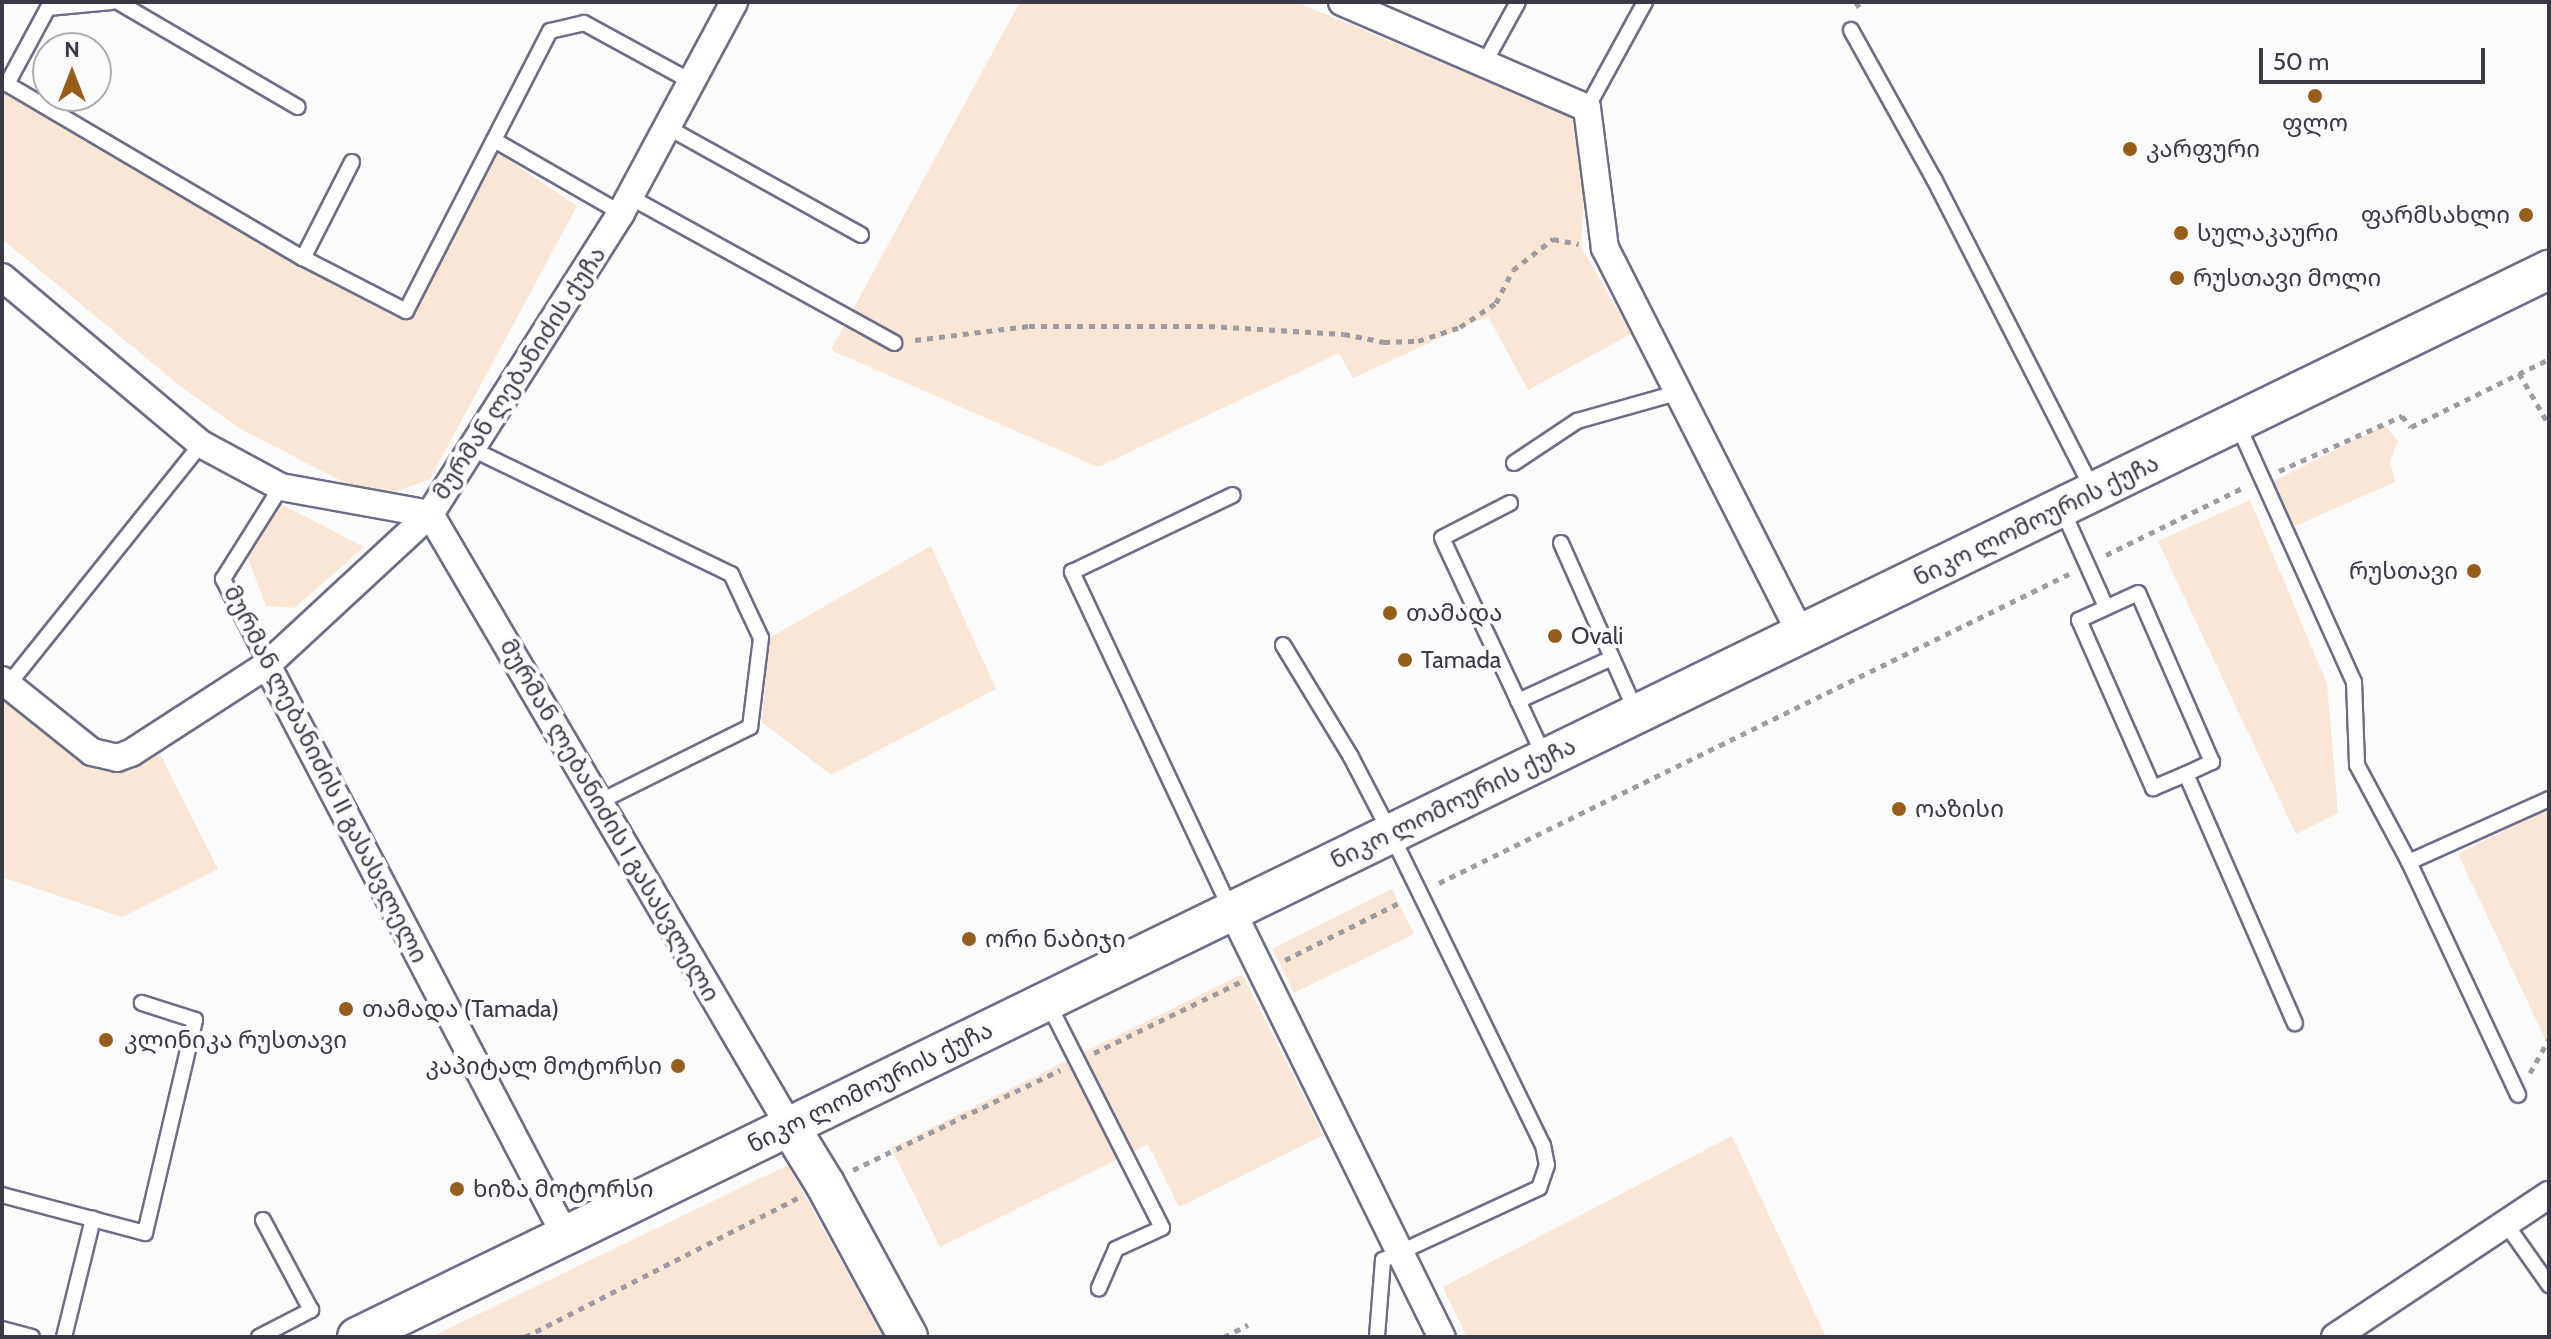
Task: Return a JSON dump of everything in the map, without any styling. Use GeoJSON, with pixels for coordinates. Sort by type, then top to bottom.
{"type":"FeatureCollection","features":[{"type":"Feature","properties":{"kind":"street","name":"მურმან ლებანიძის ქუჩა"},"geometry":{"type":"LineString","coordinates":[[2,277],[201,444],[281,487],[430,514],[626,205],[734,2]]}},
{"type":"Feature","properties":{"kind":"street"},"geometry":{"type":"LineString","coordinates":[[1345,3],[1587,108],[1605,248],[1801,634]]}},
{"type":"Feature","properties":{"kind":"street","name":"ნიკო ლომოურის ქუჩა"},"geometry":{"type":"LineString","coordinates":[[357,1337],[2549,270]]}},
{"type":"Feature","properties":{"kind":"street"},"geometry":{"type":"LineString","coordinates":[[5,682],[92,752],[117,758],[131,753],[267,665],[430,514]]}},
{"type":"Feature","properties":{"kind":"street","name":"მურმან ლებანიძის I გასასვლელი"},"geometry":{"type":"LineString","coordinates":[[430,514],[790,1127]]}},
{"type":"Feature","properties":{"kind":"street","name":"მურმან ლებანიძის II გასასვლელი"},"geometry":{"type":"LineString","coordinates":[[267,665],[565,1235]]}},
{"type":"Feature","properties":{"kind":"street"},"geometry":{"type":"LineString","coordinates":[[1232,911],[1442,1337]]}},
{"type":"Feature","properties":{"kind":"street"},"geometry":{"type":"LineString","coordinates":[[790,1127],[825,1184],[908,1337]]}},
{"type":"Feature","properties":{"kind":"street"},"geometry":{"type":"LineString","coordinates":[[2335,1337],[2549,1195]]}},
{"type":"Feature","properties":{"kind":"lane"},"geometry":{"type":"LineString","coordinates":[[298,107],[115,2],[48,8],[4,83],[303,258],[406,311],[550,31],[584,23],[692,82]]}},
{"type":"Feature","properties":{"kind":"lane"},"geometry":{"type":"LineString","coordinates":[[1485,62],[1518,2]]}},
{"type":"Feature","properties":{"kind":"lane"},"geometry":{"type":"LineString","coordinates":[[1587,108],[1645,2]]}},
{"type":"Feature","properties":{"kind":"lane"},"geometry":{"type":"LineString","coordinates":[[1851,30],[1934,179],[2078,499],[2087,565],[2106,607]]}},
{"type":"Feature","properties":{"kind":"lane"},"geometry":{"type":"LineString","coordinates":[[667,127],[861,235]]}},
{"type":"Feature","properties":{"kind":"lane"},"geometry":{"type":"LineString","coordinates":[[494,140],[894,343]]}},
{"type":"Feature","properties":{"kind":"lane"},"geometry":{"type":"LineString","coordinates":[[303,258],[352,162]]}},
{"type":"Feature","properties":{"kind":"lane"},"geometry":{"type":"LineString","coordinates":[[1514,463],[1577,421],[1680,392]]}},
{"type":"Feature","properties":{"kind":"lane"},"geometry":{"type":"LineString","coordinates":[[2237,422],[2354,682],[2357,765],[2409,862],[2518,1095]]}},
{"type":"Feature","properties":{"kind":"lane"},"geometry":{"type":"LineString","coordinates":[[5,682],[201,444]]}},
{"type":"Feature","properties":{"kind":"lane"},"geometry":{"type":"LineString","coordinates":[[470,448],[731,574],[761,638],[750,727],[599,802]]}},
{"type":"Feature","properties":{"kind":"lane","name":"მურმან ლებანიძის II გასასვლელი"},"geometry":{"type":"LineString","coordinates":[[267,665],[223,579],[281,487]]}},
{"type":"Feature","properties":{"kind":"lane"},"geometry":{"type":"LineString","coordinates":[[1232,911],[1072,572],[1233,495]]}},
{"type":"Feature","properties":{"kind":"lane"},"geometry":{"type":"LineString","coordinates":[[1510,503],[1442,538],[1545,759]]}},
{"type":"Feature","properties":{"kind":"lane"},"geometry":{"type":"LineString","coordinates":[[1561,543],[1637,714]]}},
{"type":"Feature","properties":{"kind":"lane"},"geometry":{"type":"LineString","coordinates":[[2138,593],[2212,762],[2186,774],[2153,788],[2079,620],[2138,593]]}},
{"type":"Feature","properties":{"kind":"lane"},"geometry":{"type":"LineString","coordinates":[[1283,645],[1351,757],[1391,834],[1543,1145],[1547,1165],[1539,1188],[1383,1260],[1377,1337]]}},
{"type":"Feature","properties":{"kind":"lane"},"geometry":{"type":"LineString","coordinates":[[1518,701],[1612,658]]}},
{"type":"Feature","properties":{"kind":"lane"},"geometry":{"type":"LineString","coordinates":[[2186,774],[2295,1023]]}},
{"type":"Feature","properties":{"kind":"lane"},"geometry":{"type":"LineString","coordinates":[[2409,862],[2549,799]]}},
{"type":"Feature","properties":{"kind":"lane"},"geometry":{"type":"LineString","coordinates":[[1047,1001],[1162,1228],[1116,1249],[1099,1288]]}},
{"type":"Feature","properties":{"kind":"lane"},"geometry":{"type":"LineString","coordinates":[[2,1195],[145,1233],[195,1020],[142,1003]]}},
{"type":"Feature","properties":{"kind":"lane"},"geometry":{"type":"LineString","coordinates":[[64,1337],[93,1219]]}},
{"type":"Feature","properties":{"kind":"lane"},"geometry":{"type":"LineString","coordinates":[[259,1337],[277,1333],[311,1310],[263,1220]]}},
{"type":"Feature","properties":{"kind":"lane"},"geometry":{"type":"LineString","coordinates":[[2506,1224],[2549,1285]]}},
{"type":"Feature","properties":{"kind":"lane"},"geometry":{"type":"LineString","coordinates":[[2,1329],[32,1337]]}},
{"type":"Feature","properties":{"kind":"path"},"geometry":{"type":"LineString","coordinates":[[894,343],[1029,326],[1209,326],[1344,334],[1384,342],[1418,341],[1460,327],[1496,303],[1513,270],[1553,239],[1605,248]]}},
{"type":"Feature","properties":{"kind":"path"},"geometry":{"type":"LineString","coordinates":[[525,1337],[825,1184],[2262,478],[2402,416],[2411,427],[2549,359]]}},
{"type":"Feature","properties":{"kind":"path"},"geometry":{"type":"LineString","coordinates":[[2519,373],[2549,425]]}},
{"type":"Feature","properties":{"kind":"path"},"geometry":{"type":"LineString","coordinates":[[2518,1095],[2549,1039]]}},
{"type":"Feature","properties":{"kind":"path"},"geometry":{"type":"LineString","coordinates":[[1224,1337],[1248,1325]]}},
{"type":"Feature","properties":{"kind":"shaded area"},"geometry":{"type":"Polygon","coordinates":[[[1020,2],[1296,2],[1576,118],[1585,180],[1581,246],[1631,334],[1528,390],[1488,316],[1353,378],[1339,353],[1098,467],[831,350],[1020,2]]]}},
{"type":"Feature","properties":{"kind":"shaded area"},"geometry":{"type":"Polygon","coordinates":[[[2,87],[32,105],[32,112],[45,112],[309,267],[409,318],[496,152],[577,206],[430,479],[376,499],[241,429],[184,389],[2,239],[2,87]]]}},
{"type":"Feature","properties":{"kind":"shaded area"},"geometry":{"type":"Polygon","coordinates":[[[2384,425],[2398,441],[2390,461],[2395,482],[2295,526],[2270,483],[2384,425]]]}},
{"type":"Feature","properties":{"kind":"shaded area"},"geometry":{"type":"Polygon","coordinates":[[[2250,500],[2327,684],[2338,813],[2296,834],[2158,541],[2250,500]]]}},
{"type":"Feature","properties":{"kind":"shaded area"},"geometry":{"type":"Polygon","coordinates":[[[281,504],[364,547],[294,608],[266,606],[248,558],[281,504]]]}},
{"type":"Feature","properties":{"kind":"shaded area"},"geometry":{"type":"Polygon","coordinates":[[[931,546],[996,689],[831,775],[762,722],[769,638],[931,546]]]}},
{"type":"Feature","properties":{"kind":"shaded area"},"geometry":{"type":"Polygon","coordinates":[[[7,694],[81,763],[104,768],[155,744],[218,869],[122,917],[2,877],[2,701],[7,694]]]}},
{"type":"Feature","properties":{"kind":"shaded area"},"geometry":{"type":"Polygon","coordinates":[[[2549,808],[2549,1047],[2458,854],[2549,808]]]}},
{"type":"Feature","properties":{"kind":"shaded area"},"geometry":{"type":"Polygon","coordinates":[[[1392,889],[1414,934],[1294,993],[1272,949],[1392,889]]]}},
{"type":"Feature","properties":{"kind":"shaded area"},"geometry":{"type":"Polygon","coordinates":[[[1242,974],[1323,1135],[1179,1207],[1148,1144],[940,1247],[891,1148],[1242,974]]]}},
{"type":"Feature","properties":{"kind":"shaded area"},"geometry":{"type":"Polygon","coordinates":[[[1732,1136],[1826,1337],[1467,1337],[1443,1287],[1732,1136]]]}},
{"type":"Feature","properties":{"kind":"shaded area"},"geometry":{"type":"Polygon","coordinates":[[[788,1165],[883,1337],[431,1337],[788,1165]]]}},
{"type":"Feature","properties":{"kind":"place","name":"ფლო"},"geometry":{"type":"Point","coordinates":[2315,96]}},
{"type":"Feature","properties":{"kind":"place","name":"კარფური"},"geometry":{"type":"Point","coordinates":[2130,149]}},
{"type":"Feature","properties":{"kind":"place","name":"ფარმსახლი"},"geometry":{"type":"Point","coordinates":[2526,215]}},
{"type":"Feature","properties":{"kind":"place","name":"სულაკაური"},"geometry":{"type":"Point","coordinates":[2181,233]}},
{"type":"Feature","properties":{"kind":"place","name":"რუსთავი მოლი"},"geometry":{"type":"Point","coordinates":[2177,278]}},
{"type":"Feature","properties":{"kind":"place","name":"რუსთავი"},"geometry":{"type":"Point","coordinates":[2474,571]}},
{"type":"Feature","properties":{"kind":"place","name":"თამადა"},"geometry":{"type":"Point","coordinates":[1390,613]}},
{"type":"Feature","properties":{"kind":"place","name":"Ovali"},"geometry":{"type":"Point","coordinates":[1555,636]}},
{"type":"Feature","properties":{"kind":"place","name":"Tamada"},"geometry":{"type":"Point","coordinates":[1405,660]}},
{"type":"Feature","properties":{"kind":"place","name":"ოაზისი"},"geometry":{"type":"Point","coordinates":[1899,809]}},
{"type":"Feature","properties":{"kind":"place","name":"ორი ნაბიჯი"},"geometry":{"type":"Point","coordinates":[969,939]}},
{"type":"Feature","properties":{"kind":"place","name":"თამადა (Tamada)"},"geometry":{"type":"Point","coordinates":[346,1009]}},
{"type":"Feature","properties":{"kind":"place","name":"კლინიკა რუსთავი"},"geometry":{"type":"Point","coordinates":[106,1040]}},
{"type":"Feature","properties":{"kind":"place","name":"კაპიტალ მოტორსი"},"geometry":{"type":"Point","coordinates":[678,1066]}},
{"type":"Feature","properties":{"kind":"place","name":"ხიზა მოტორსი"},"geometry":{"type":"Point","coordinates":[457,1189]}}]}
